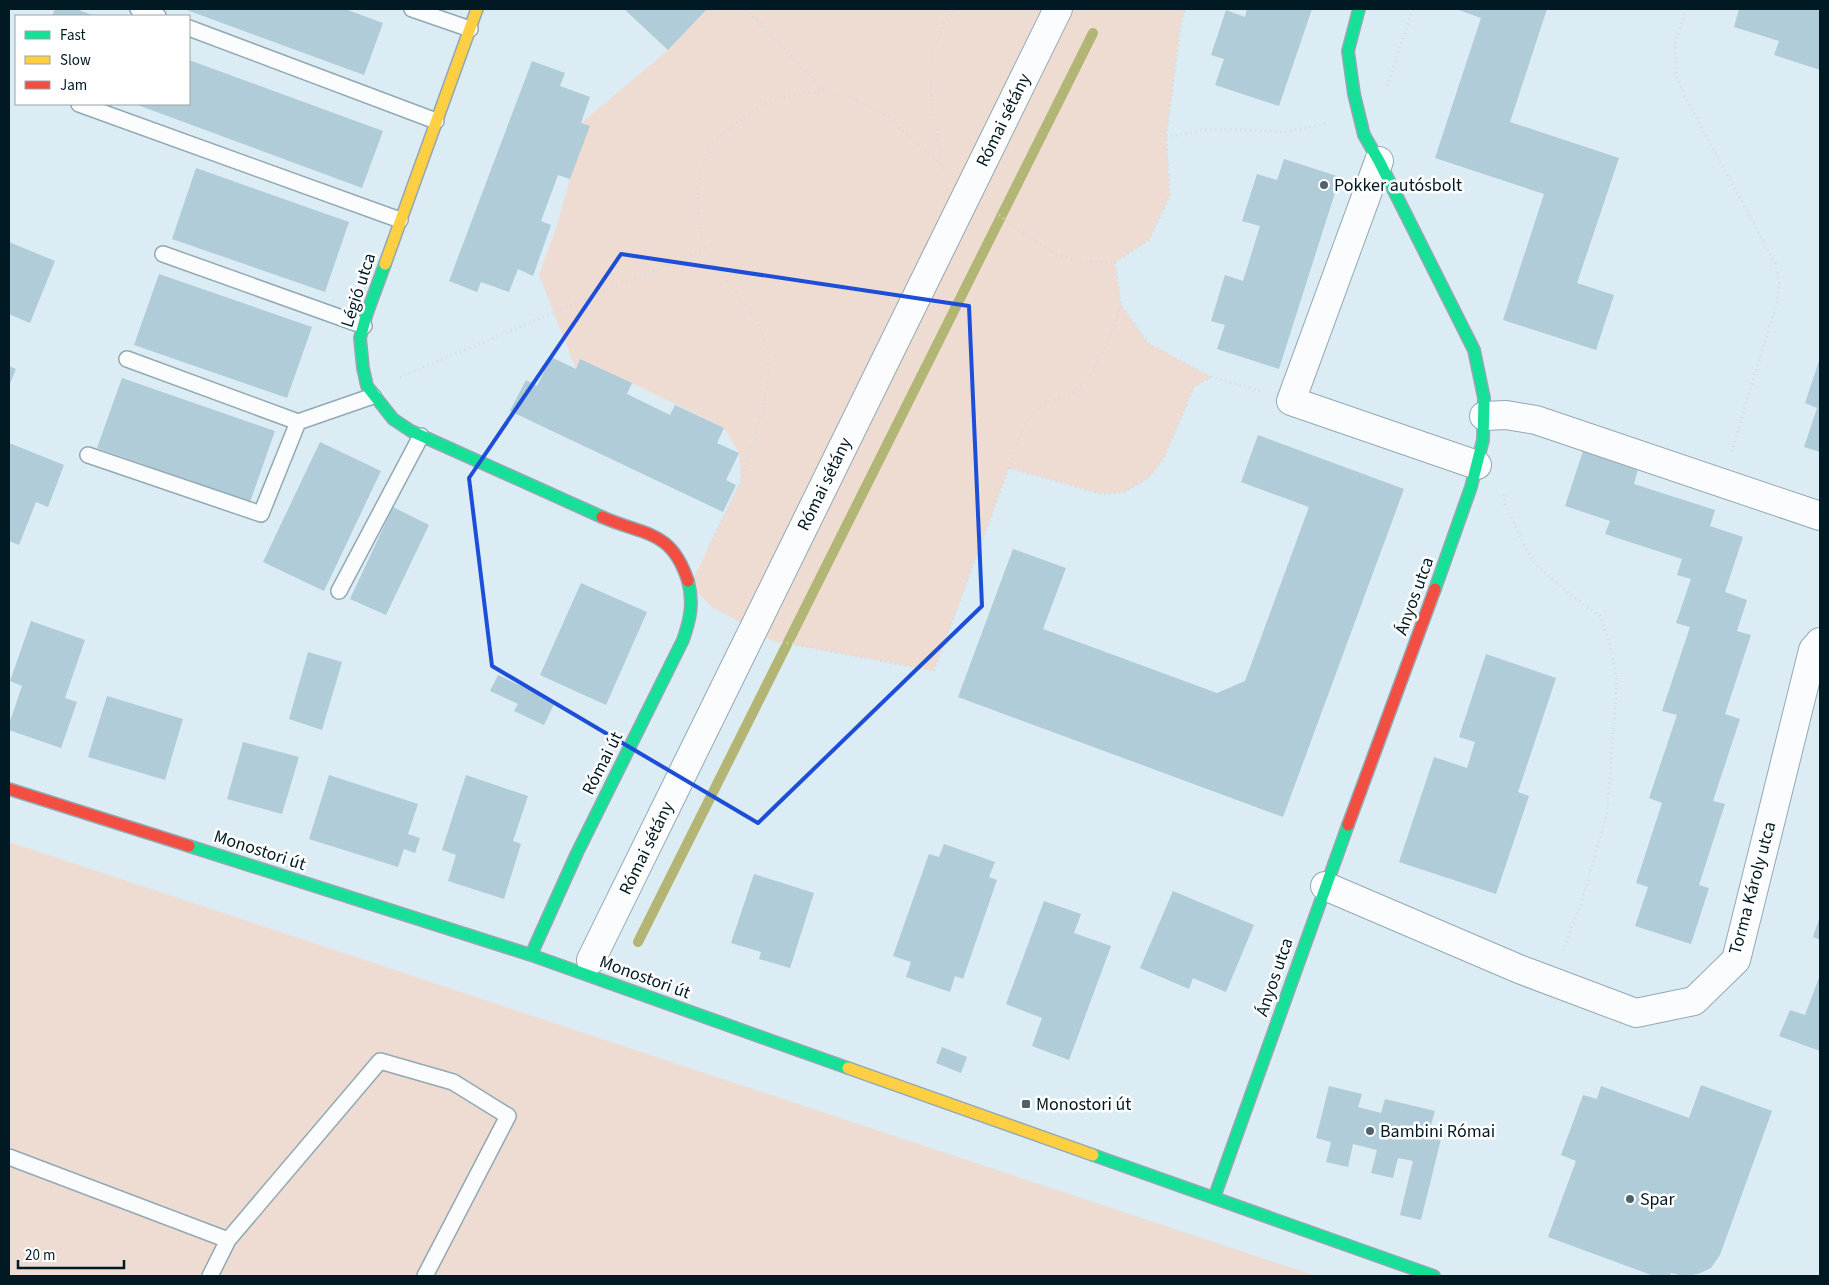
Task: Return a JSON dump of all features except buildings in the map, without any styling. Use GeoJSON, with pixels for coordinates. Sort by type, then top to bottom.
{"type":"FeatureCollection","features":[{"type":"Feature","properties":{"kind":"street","name":"Légió utca"},"geometry":{"type":"LineString","coordinates":[[477,9],[400,220],[360,338],[362,368],[367,386],[393,419],[411,431],[614,522],[665,542],[680,562],[690,585]]}},
{"type":"Feature","properties":{"kind":"street","name":"Római sétány"},"geometry":{"type":"LineString","coordinates":[[591,960],[978,197],[1058,9]]}},
{"type":"Feature","properties":{"kind":"street","name":"Ányos utca"},"geometry":{"type":"LineString","coordinates":[[1214,1198],[1325,886],[1446,561],[1477,465],[1483,440],[1484,398],[1474,350],[1379,161],[1364,135],[1348,51],[1359,9]]}},
{"type":"Feature","properties":{"kind":"street"},"geometry":{"type":"LineString","coordinates":[[1379,161],[1291,401],[1477,465]]}},
{"type":"Feature","properties":{"kind":"street"},"geometry":{"type":"LineString","coordinates":[[1484,416],[1506,415],[1536,420],[1820,516]]}},
{"type":"Feature","properties":{"kind":"street","name":"Római út"},"geometry":{"type":"LineString","coordinates":[[531,955],[585,835],[683,640],[692,612],[690,585]]}},
{"type":"Feature","properties":{"kind":"street","name":"Torma Károly utca"},"geometry":{"type":"LineString","coordinates":[[1325,886],[1520,969],[1636,1012],[1694,1001],[1736,960],[1813,650],[1820,642]]}},
{"type":"Feature","properties":{"kind":"street","name":"Monostori út"},"geometry":{"type":"LineString","coordinates":[[9,789],[531,955],[1434,1276]]}},
{"type":"Feature","properties":{"kind":"lane"},"geometry":{"type":"LineString","coordinates":[[138,9],[155,15]]}},
{"type":"Feature","properties":{"kind":"lane"},"geometry":{"type":"LineString","coordinates":[[412,9],[470,29]]}},
{"type":"Feature","properties":{"kind":"lane"},"geometry":{"type":"LineString","coordinates":[[190,28],[436,121]]}},
{"type":"Feature","properties":{"kind":"lane"},"geometry":{"type":"LineString","coordinates":[[82,105],[400,220]]}},
{"type":"Feature","properties":{"kind":"lane"},"geometry":{"type":"LineString","coordinates":[[163,254],[364,326]]}},
{"type":"Feature","properties":{"kind":"lane"},"geometry":{"type":"LineString","coordinates":[[127,359],[298,422],[373,396]]}},
{"type":"Feature","properties":{"kind":"lane"},"geometry":{"type":"LineString","coordinates":[[88,455],[261,514],[298,422]]}},
{"type":"Feature","properties":{"kind":"lane"},"geometry":{"type":"LineString","coordinates":[[339,590],[421,436]]}},
{"type":"Feature","properties":{"kind":"lane"},"geometry":{"type":"LineString","coordinates":[[210,1276],[228,1240],[380,1061],[453,1082],[508,1116],[425,1276]]}},
{"type":"Feature","properties":{"kind":"lane"},"geometry":{"type":"LineString","coordinates":[[9,1157],[228,1240]]}},
{"type":"Feature","properties":{"kind":"path"},"geometry":{"type":"LineString","coordinates":[[746,9],[826,92]]}},
{"type":"Feature","properties":{"kind":"path"},"geometry":{"type":"LineString","coordinates":[[941,165],[932,100],[930,62],[944,22],[956,9]]}},
{"type":"Feature","properties":{"kind":"path"},"geometry":{"type":"LineString","coordinates":[[690,585],[741,481],[764,406],[769,372],[767,348],[758,323],[705,249],[698,219],[698,188],[703,164],[712,142],[736,122],[768,102],[798,94],[826,92],[853,98],[883,113],[978,197],[1016,228],[1057,255],[1088,262],[1115,262],[1150,240],[1170,196],[1166,137],[1181,24],[1185,9]]}},
{"type":"Feature","properties":{"kind":"path"},"geometry":{"type":"LineString","coordinates":[[1686,9],[1675,44],[1676,74],[1684,95],[1775,263],[1779,283],[1773,320],[1722,483]]}},
{"type":"Feature","properties":{"kind":"path"},"geometry":{"type":"LineString","coordinates":[[1166,137],[1203,130],[1227,129],[1286,132],[1360,116]]}},
{"type":"Feature","properties":{"kind":"path"},"geometry":{"type":"LineString","coordinates":[[373,396],[398,377],[705,249]]}},
{"type":"Feature","properties":{"kind":"path"},"geometry":{"type":"LineString","coordinates":[[773,641],[934,671],[1024,425],[1043,405],[1077,391],[1090,375],[1115,322],[1121,305],[1115,262]]}},
{"type":"Feature","properties":{"kind":"path"},"geometry":{"type":"LineString","coordinates":[[1121,305],[1148,343],[1211,377],[1231,381],[1291,401]]}},
{"type":"Feature","properties":{"kind":"path"},"geometry":{"type":"LineString","coordinates":[[1009,468],[1101,494],[1125,492],[1148,478],[1163,460],[1194,387],[1211,377]]}},
{"type":"Feature","properties":{"kind":"path"},"geometry":{"type":"LineString","coordinates":[[1503,487],[1505,505],[1532,562],[1568,593],[1600,616],[1611,648],[1618,680],[1607,814],[1582,900],[1552,981]]}},
{"type":"Feature","properties":{"kind":"highlighted area"},"geometry":{"type":"Polygon","coordinates":[[[621,254],[969,306],[982,606],[758,823],[492,666],[469,478],[621,254]]]}},
{"type":"Feature","properties":{"kind":"shaded area"},"geometry":{"type":"Polygon","coordinates":[[[707,9],[1185,9],[1181,24],[1166,137],[1170,196],[1149,240],[1115,262],[1121,305],[1148,343],[1211,377],[1194,387],[1163,460],[1148,478],[1125,492],[1101,494],[1009,468],[934,671],[773,641],[712,607],[690,585],[741,481],[739,453],[724,428],[632,383],[576,369],[539,275],[557,225],[570,179],[581,123],[668,50],[707,9]]]}},
{"type":"Feature","properties":{"kind":"shaded area"},"geometry":{"type":"Polygon","coordinates":[[[9,842],[1316,1276],[9,1276],[9,842]]]}},
{"type":"Feature","properties":{"kind":"waterway"},"geometry":{"type":"LineString","coordinates":[[638,942],[1093,33]]}},
{"type":"Feature","properties":{"kind":"traffic: fast"},"geometry":{"type":"LineString","coordinates":[[1359,9],[1348,51],[1354,94],[1364,135],[1379,161],[1474,350],[1484,398],[1483,440],[1471,487],[1435,589]]}},
{"type":"Feature","properties":{"kind":"traffic: fast"},"geometry":{"type":"LineString","coordinates":[[385,264],[360,338],[367,386],[393,419],[411,431],[602,517]]}},
{"type":"Feature","properties":{"kind":"traffic: fast"},"geometry":{"type":"LineString","coordinates":[[531,955],[577,853],[683,640],[690,611],[691,597],[688,581]]}},
{"type":"Feature","properties":{"kind":"traffic: fast"},"geometry":{"type":"LineString","coordinates":[[1214,1198],[1348,825]]}},
{"type":"Feature","properties":{"kind":"traffic: fast"},"geometry":{"type":"LineString","coordinates":[[189,846],[531,955],[848,1068]]}},
{"type":"Feature","properties":{"kind":"traffic: fast"},"geometry":{"type":"LineString","coordinates":[[1093,1155],[1434,1276]]}},
{"type":"Feature","properties":{"kind":"traffic: slow"},"geometry":{"type":"LineString","coordinates":[[385,264],[477,9]]}},
{"type":"Feature","properties":{"kind":"traffic: slow"},"geometry":{"type":"LineString","coordinates":[[848,1068],[1093,1155]]}},
{"type":"Feature","properties":{"kind":"traffic: jam"},"geometry":{"type":"LineString","coordinates":[[602,517],[644,532],[665,543],[681,564],[688,581]]}},
{"type":"Feature","properties":{"kind":"traffic: jam"},"geometry":{"type":"LineString","coordinates":[[1348,825],[1435,589]]}},
{"type":"Feature","properties":{"kind":"traffic: jam"},"geometry":{"type":"LineString","coordinates":[[9,789],[189,846]]}},
{"type":"Feature","properties":{"kind":"place","name":"Pokker autósbolt"},"geometry":{"type":"Point","coordinates":[1324,185]}},
{"type":"Feature","properties":{"kind":"place","name":"Monostori út"},"geometry":{"type":"Point","coordinates":[1026,1104]}},
{"type":"Feature","properties":{"kind":"place","name":"Bambini Római"},"geometry":{"type":"Point","coordinates":[1370,1131]}},
{"type":"Feature","properties":{"kind":"place","name":"Spar"},"geometry":{"type":"Point","coordinates":[1630,1199]}}]}
